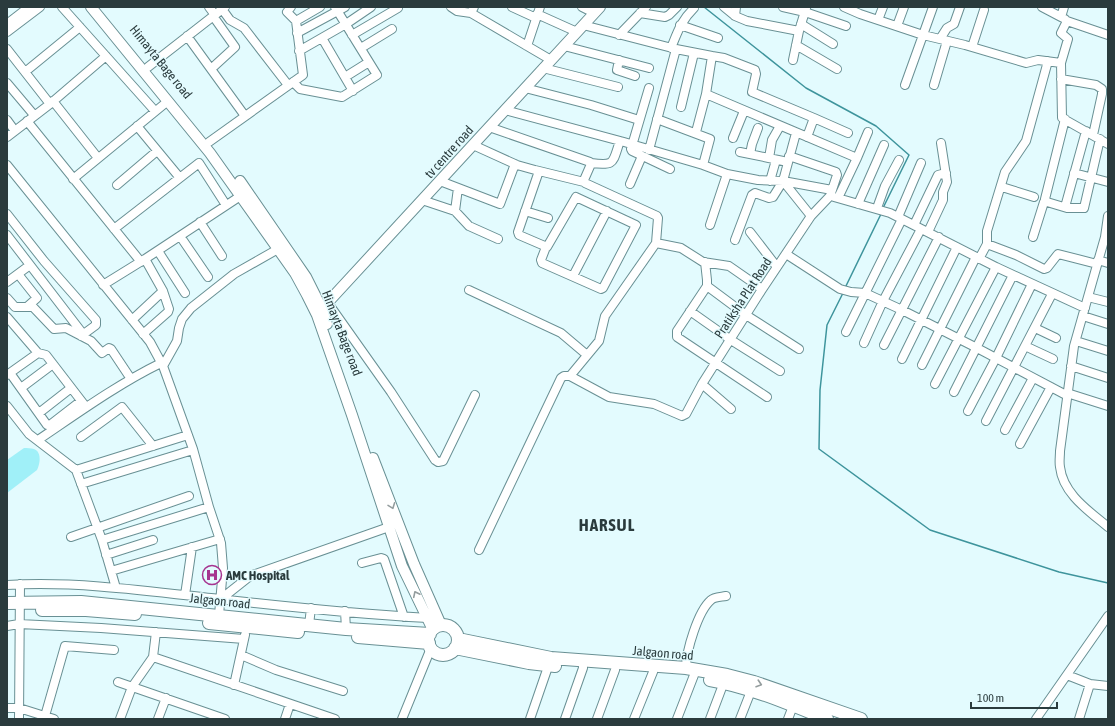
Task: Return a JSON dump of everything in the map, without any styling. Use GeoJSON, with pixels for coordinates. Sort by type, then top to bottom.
{"type":"FeatureCollection","features":[{"type":"Feature","properties":{"kind":"highway","name":"Jalgaon road"},"geometry":{"type":"LineString","coordinates":[[7,610],[20,606],[81,602],[433,636]]}},
{"type":"Feature","properties":{"kind":"highway","name":"Jalgaon road"},"geometry":{"type":"LineString","coordinates":[[7,603],[20,606],[143,615],[246,633],[433,636]]}},
{"type":"Feature","properties":{"kind":"highway"},"geometry":{"type":"LineString","coordinates":[[451,627],[455,631],[456,644],[452,652],[443,655],[434,652],[433,636],[451,627]]}},
{"type":"Feature","properties":{"kind":"highway","name":"Jalgaon road"},"geometry":{"type":"LineString","coordinates":[[456,644],[550,662],[727,674],[861,719]]}},
{"type":"Feature","properties":{"kind":"highway","name":"Jalgaon road"},"geometry":{"type":"LineString","coordinates":[[583,665],[615,670],[653,672],[692,671],[827,719]]}},
{"type":"Feature","properties":{"kind":"main road"},"geometry":{"type":"LineString","coordinates":[[91,7],[244,193],[278,249],[322,309],[352,414],[402,566],[428,618],[433,636]]}},
{"type":"Feature","properties":{"kind":"main road","name":"Himayta Bage road"},"geometry":{"type":"LineString","coordinates":[[99,7],[209,142],[244,193],[306,277],[322,309],[372,455],[414,564],[433,636]]}},
{"type":"Feature","properties":{"kind":"main road","name":"tv centre road"},"geometry":{"type":"LineString","coordinates":[[322,309],[597,10]]}},
{"type":"Feature","properties":{"kind":"street"},"geometry":{"type":"LineString","coordinates":[[8,22],[29,7]]}},
{"type":"Feature","properties":{"kind":"street"},"geometry":{"type":"LineString","coordinates":[[7,32],[40,7]]}},
{"type":"Feature","properties":{"kind":"street"},"geometry":{"type":"LineString","coordinates":[[62,7],[155,112]]}},
{"type":"Feature","properties":{"kind":"street"},"geometry":{"type":"LineString","coordinates":[[209,7],[235,47],[211,69]]}},
{"type":"Feature","properties":{"kind":"street"},"geometry":{"type":"LineString","coordinates":[[296,21],[320,7]]}},
{"type":"Feature","properties":{"kind":"street"},"geometry":{"type":"LineString","coordinates":[[299,51],[346,24],[371,7]]}},
{"type":"Feature","properties":{"kind":"street"},"geometry":{"type":"LineString","coordinates":[[512,7],[538,13],[580,28],[620,35],[673,49],[724,58],[755,70],[756,74],[752,92],[848,133]]}},
{"type":"Feature","properties":{"kind":"street"},"geometry":{"type":"LineString","coordinates":[[582,7],[597,10]]}},
{"type":"Feature","properties":{"kind":"street"},"geometry":{"type":"LineString","coordinates":[[620,35],[643,10],[665,17],[677,7]]}},
{"type":"Feature","properties":{"kind":"street"},"geometry":{"type":"LineString","coordinates":[[724,7],[735,16],[747,21],[800,27],[833,44]]}},
{"type":"Feature","properties":{"kind":"street"},"geometry":{"type":"LineString","coordinates":[[735,16],[736,7]]}},
{"type":"Feature","properties":{"kind":"street"},"geometry":{"type":"LineString","coordinates":[[783,7],[806,10],[846,26]]}},
{"type":"Feature","properties":{"kind":"street"},"geometry":{"type":"LineString","coordinates":[[844,7],[862,11],[878,20],[923,35],[972,47],[1026,63],[1038,60],[1061,63]]}},
{"type":"Feature","properties":{"kind":"street"},"geometry":{"type":"LineString","coordinates":[[878,20],[883,7]]}},
{"type":"Feature","properties":{"kind":"street"},"geometry":{"type":"LineString","coordinates":[[897,26],[904,7]]}},
{"type":"Feature","properties":{"kind":"street"},"geometry":{"type":"LineString","coordinates":[[905,85],[933,7]]}},
{"type":"Feature","properties":{"kind":"street"},"geometry":{"type":"LineString","coordinates":[[934,85],[943,40],[947,28],[954,24],[960,7]]}},
{"type":"Feature","properties":{"kind":"street"},"geometry":{"type":"LineString","coordinates":[[1042,7],[1064,19],[1108,35]]}},
{"type":"Feature","properties":{"kind":"street"},"geometry":{"type":"LineString","coordinates":[[1064,7],[1064,19],[1061,33],[1068,39],[1061,63],[1062,118],[1108,144]]}},
{"type":"Feature","properties":{"kind":"street"},"geometry":{"type":"LineString","coordinates":[[148,67],[224,8],[231,21],[244,28],[290,84],[300,89],[340,97],[353,91],[377,75],[346,24],[339,8],[297,33]]}},
{"type":"Feature","properties":{"kind":"street"},"geometry":{"type":"LineString","coordinates":[[352,34],[398,8]]}},
{"type":"Feature","properties":{"kind":"street"},"geometry":{"type":"LineString","coordinates":[[456,8],[473,10],[551,60]]}},
{"type":"Feature","properties":{"kind":"street"},"geometry":{"type":"LineString","coordinates":[[649,150],[680,25],[685,16],[694,8]]}},
{"type":"Feature","properties":{"kind":"street"},"geometry":{"type":"LineString","coordinates":[[209,142],[303,75],[296,21],[286,9]]}},
{"type":"Feature","properties":{"kind":"street"},"geometry":{"type":"LineString","coordinates":[[794,60],[800,27],[806,10]]}},
{"type":"Feature","properties":{"kind":"street"},"geometry":{"type":"LineString","coordinates":[[972,47],[984,10]]}},
{"type":"Feature","properties":{"kind":"street"},"geometry":{"type":"LineString","coordinates":[[527,46],[538,13]]}},
{"type":"Feature","properties":{"kind":"street"},"geometry":{"type":"LineString","coordinates":[[680,25],[718,38]]}},
{"type":"Feature","properties":{"kind":"street"},"geometry":{"type":"LineString","coordinates":[[24,72],[80,27]]}},
{"type":"Feature","properties":{"kind":"street"},"geometry":{"type":"LineString","coordinates":[[361,48],[392,29]]}},
{"type":"Feature","properties":{"kind":"street"},"geometry":{"type":"LineString","coordinates":[[187,36],[245,116]]}},
{"type":"Feature","properties":{"kind":"street"},"geometry":{"type":"LineString","coordinates":[[322,38],[353,91]]}},
{"type":"Feature","properties":{"kind":"street"},"geometry":{"type":"LineString","coordinates":[[796,45],[837,69]]}},
{"type":"Feature","properties":{"kind":"street"},"geometry":{"type":"LineString","coordinates":[[564,46],[649,68]]}},
{"type":"Feature","properties":{"kind":"street"},"geometry":{"type":"LineString","coordinates":[[7,49],[24,72],[52,102],[98,158]]}},
{"type":"Feature","properties":{"kind":"street"},"geometry":{"type":"LineString","coordinates":[[681,107],[694,53]]}},
{"type":"Feature","properties":{"kind":"street"},"geometry":{"type":"LineString","coordinates":[[7,137],[52,102],[106,56]]}},
{"type":"Feature","properties":{"kind":"street"},"geometry":{"type":"LineString","coordinates":[[696,132],[706,94],[712,56]]}},
{"type":"Feature","properties":{"kind":"street"},"geometry":{"type":"LineString","coordinates":[[619,60],[617,70],[634,76]]}},
{"type":"Feature","properties":{"kind":"street"},"geometry":{"type":"LineString","coordinates":[[922,365],[940,328],[987,244],[987,231],[1007,170],[1026,141],[1048,61]]}},
{"type":"Feature","properties":{"kind":"street"},"geometry":{"type":"LineString","coordinates":[[345,77],[370,62]]}},
{"type":"Feature","properties":{"kind":"street"},"geometry":{"type":"LineString","coordinates":[[543,68],[618,88]]}},
{"type":"Feature","properties":{"kind":"street"},"geometry":{"type":"LineString","coordinates":[[1046,201],[1065,207],[1084,208],[1091,177],[1093,135],[1102,94],[1102,89],[1096,85],[1062,79]]}},
{"type":"Feature","properties":{"kind":"street"},"geometry":{"type":"LineString","coordinates":[[7,83],[34,115]]}},
{"type":"Feature","properties":{"kind":"street"},"geometry":{"type":"LineString","coordinates":[[525,88],[591,105],[639,120]]}},
{"type":"Feature","properties":{"kind":"street"},"geometry":{"type":"LineString","coordinates":[[650,88],[631,150],[670,169]]}},
{"type":"Feature","properties":{"kind":"street"},"geometry":{"type":"LineString","coordinates":[[706,94],[857,158]]}},
{"type":"Feature","properties":{"kind":"street"},"geometry":{"type":"LineString","coordinates":[[73,179],[168,101]]}},
{"type":"Feature","properties":{"kind":"street"},"geometry":{"type":"LineString","coordinates":[[505,110],[632,144],[703,165],[727,174],[770,181],[783,181],[831,193],[838,198],[879,209],[939,237],[1108,324]]}},
{"type":"Feature","properties":{"kind":"street"},"geometry":{"type":"LineString","coordinates":[[733,138],[744,111]]}},
{"type":"Feature","properties":{"kind":"street"},"geometry":{"type":"LineString","coordinates":[[807,137],[814,118]]}},
{"type":"Feature","properties":{"kind":"street"},"geometry":{"type":"LineString","coordinates":[[657,119],[710,138],[703,165]]}},
{"type":"Feature","properties":{"kind":"street"},"geometry":{"type":"LineString","coordinates":[[1033,238],[1044,202],[1046,201],[1065,119]]}},
{"type":"Feature","properties":{"kind":"street"},"geometry":{"type":"LineString","coordinates":[[7,120],[15,130]]}},
{"type":"Feature","properties":{"kind":"street"},"geometry":{"type":"LineString","coordinates":[[27,121],[114,229],[143,261],[163,291],[169,310],[143,334]]}},
{"type":"Feature","properties":{"kind":"street"},"geometry":{"type":"LineString","coordinates":[[137,126],[180,178]]}},
{"type":"Feature","properties":{"kind":"street"},"geometry":{"type":"LineString","coordinates":[[770,181],[772,140],[780,126]]}},
{"type":"Feature","properties":{"kind":"street"},"geometry":{"type":"LineString","coordinates":[[489,127],[591,163],[606,165],[612,161],[620,141]]}},
{"type":"Feature","properties":{"kind":"street"},"geometry":{"type":"LineString","coordinates":[[750,154],[758,128]]}},
{"type":"Feature","properties":{"kind":"street"},"geometry":{"type":"LineString","coordinates":[[838,198],[868,132]]}},
{"type":"Feature","properties":{"kind":"street"},"geometry":{"type":"LineString","coordinates":[[736,240],[752,195],[755,193],[773,198],[783,181],[796,133]]}},
{"type":"Feature","properties":{"kind":"street"},"geometry":{"type":"LineString","coordinates":[[1065,207],[1074,173],[1093,135]]}},
{"type":"Feature","properties":{"kind":"street"},"geometry":{"type":"LineString","coordinates":[[864,343],[883,301],[921,229],[943,200],[942,192],[947,182],[941,143]]}},
{"type":"Feature","properties":{"kind":"street"},"geometry":{"type":"LineString","coordinates":[[473,144],[515,164],[584,182],[657,216],[658,218],[656,243],[605,316],[599,341],[570,376],[564,376],[561,378],[479,550]]}},
{"type":"Feature","properties":{"kind":"street"},"geometry":{"type":"LineString","coordinates":[[858,204],[884,145]]}},
{"type":"Feature","properties":{"kind":"street"},"geometry":{"type":"LineString","coordinates":[[117,185],[157,151]]}},
{"type":"Feature","properties":{"kind":"street"},"geometry":{"type":"LineString","coordinates":[[740,152],[772,159],[789,159],[836,172],[837,175],[831,193]]}},
{"type":"Feature","properties":{"kind":"street"},"geometry":{"type":"LineString","coordinates":[[630,184],[642,156]]}},
{"type":"Feature","properties":{"kind":"street"},"geometry":{"type":"LineString","coordinates":[[879,209],[885,186],[899,160]]}},
{"type":"Feature","properties":{"kind":"street"},"geometry":{"type":"LineString","coordinates":[[114,229],[199,163],[226,205]]}},
{"type":"Feature","properties":{"kind":"street"},"geometry":{"type":"LineString","coordinates":[[584,182],[591,163]]}},
{"type":"Feature","properties":{"kind":"street"},"geometry":{"type":"LineString","coordinates":[[846,332],[866,293],[900,218],[921,163]]}},
{"type":"Feature","properties":{"kind":"street"},"geometry":{"type":"LineString","coordinates":[[440,181],[500,204],[515,164]]}},
{"type":"Feature","properties":{"kind":"street"},"geometry":{"type":"LineString","coordinates":[[7,165],[150,342],[162,365],[193,450],[209,507],[220,539],[223,568],[219,615]]}},
{"type":"Feature","properties":{"kind":"street"},"geometry":{"type":"LineString","coordinates":[[539,171],[518,232],[519,235],[546,246]]}},
{"type":"Feature","properties":{"kind":"street"},"geometry":{"type":"LineString","coordinates":[[921,229],[938,175],[946,173]]}},
{"type":"Feature","properties":{"kind":"street"},"geometry":{"type":"LineString","coordinates":[[1074,173],[1108,182]]}},
{"type":"Feature","properties":{"kind":"street"},"geometry":{"type":"LineString","coordinates":[[710,225],[727,174]]}},
{"type":"Feature","properties":{"kind":"street"},"geometry":{"type":"LineString","coordinates":[[783,181],[811,216]]}},
{"type":"Feature","properties":{"kind":"street"},"geometry":{"type":"LineString","coordinates":[[1002,187],[1034,197]]}},
{"type":"Feature","properties":{"kind":"street"},"geometry":{"type":"LineString","coordinates":[[454,211],[458,188]]}},
{"type":"Feature","properties":{"kind":"street"},"geometry":{"type":"LineString","coordinates":[[103,285],[143,261],[244,193]]}},
{"type":"Feature","properties":{"kind":"street","name":"Pratiksha Plat Road"},"geometry":{"type":"LineString","coordinates":[[570,376],[609,396],[654,404],[682,416],[686,414],[702,384],[762,289],[811,216],[831,193]]}},
{"type":"Feature","properties":{"kind":"street"},"geometry":{"type":"LineString","coordinates":[[576,197],[606,211],[636,224],[636,227],[603,288],[598,289],[541,262],[546,246],[549,245],[576,197]]}},
{"type":"Feature","properties":{"kind":"street"},"geometry":{"type":"LineString","coordinates":[[422,200],[454,211],[469,226],[498,239]]}},
{"type":"Feature","properties":{"kind":"street"},"geometry":{"type":"LineString","coordinates":[[526,211],[548,218]]}},
{"type":"Feature","properties":{"kind":"street"},"geometry":{"type":"LineString","coordinates":[[573,276],[606,211]]}},
{"type":"Feature","properties":{"kind":"street"},"geometry":{"type":"LineString","coordinates":[[7,214],[44,261],[96,320],[96,325],[82,335]]}},
{"type":"Feature","properties":{"kind":"street"},"geometry":{"type":"LineString","coordinates":[[1108,216],[1107,235],[1076,341],[1071,366],[1060,451],[1060,468],[1063,480],[1072,495],[1108,527]]}},
{"type":"Feature","properties":{"kind":"street"},"geometry":{"type":"LineString","coordinates":[[200,222],[222,256]]}},
{"type":"Feature","properties":{"kind":"street"},"geometry":{"type":"LineString","coordinates":[[750,232],[777,267]]}},
{"type":"Feature","properties":{"kind":"street"},"geometry":{"type":"LineString","coordinates":[[7,236],[30,264],[82,335]]}},
{"type":"Feature","properties":{"kind":"street"},"geometry":{"type":"LineString","coordinates":[[180,236],[208,277]]}},
{"type":"Feature","properties":{"kind":"street"},"geometry":{"type":"LineString","coordinates":[[884,345],[939,237]]}},
{"type":"Feature","properties":{"kind":"street"},"geometry":{"type":"LineString","coordinates":[[656,243],[681,248],[700,261],[729,266],[762,289]]}},
{"type":"Feature","properties":{"kind":"street"},"geometry":{"type":"LineString","coordinates":[[987,244],[1016,255],[1044,269],[1048,268],[1058,254],[1108,263]]}},
{"type":"Feature","properties":{"kind":"street"},"geometry":{"type":"LineString","coordinates":[[902,359],[957,247]]}},
{"type":"Feature","properties":{"kind":"street"},"geometry":{"type":"LineString","coordinates":[[38,353],[8,374],[21,388],[47,425],[50,425],[84,404],[131,379],[162,365],[177,341],[182,319],[190,308],[234,274],[278,249]]}},
{"type":"Feature","properties":{"kind":"street"},"geometry":{"type":"LineString","coordinates":[[158,251],[185,293]]}},
{"type":"Feature","properties":{"kind":"street"},"geometry":{"type":"LineString","coordinates":[[786,254],[840,289],[850,292],[866,293],[940,328],[1051,387],[1067,394],[1108,406]]}},
{"type":"Feature","properties":{"kind":"street"},"geometry":{"type":"LineString","coordinates":[[705,262],[707,286],[677,331],[677,337],[767,397]]}},
{"type":"Feature","properties":{"kind":"street"},"geometry":{"type":"LineString","coordinates":[[7,282],[30,264]]}},
{"type":"Feature","properties":{"kind":"street"},"geometry":{"type":"LineString","coordinates":[[935,384],[996,267]]}},
{"type":"Feature","properties":{"kind":"street"},"geometry":{"type":"LineString","coordinates":[[18,274],[37,298],[28,306]]}},
{"type":"Feature","properties":{"kind":"street"},"geometry":{"type":"LineString","coordinates":[[954,392],[1013,275]]}},
{"type":"Feature","properties":{"kind":"street"},"geometry":{"type":"LineString","coordinates":[[968,411],[1032,284]]}},
{"type":"Feature","properties":{"kind":"street"},"geometry":{"type":"LineString","coordinates":[[707,286],[746,315],[799,348]]}},
{"type":"Feature","properties":{"kind":"street"},"geometry":{"type":"LineString","coordinates":[[469,290],[561,333],[587,355]]}},
{"type":"Feature","properties":{"kind":"street"},"geometry":{"type":"LineString","coordinates":[[132,320],[163,291]]}},
{"type":"Feature","properties":{"kind":"street"},"geometry":{"type":"LineString","coordinates":[[986,421],[1052,294]]}},
{"type":"Feature","properties":{"kind":"street"},"geometry":{"type":"LineString","coordinates":[[1088,297],[1108,302]]}},
{"type":"Feature","properties":{"kind":"street"},"geometry":{"type":"LineString","coordinates":[[7,298],[15,307],[28,306],[34,308],[54,329],[65,327],[82,335],[91,341],[102,353],[109,348],[131,379]]}},
{"type":"Feature","properties":{"kind":"street"},"geometry":{"type":"LineString","coordinates":[[322,309],[390,392],[435,460],[438,462],[443,461],[475,394]]}},
{"type":"Feature","properties":{"kind":"street"},"geometry":{"type":"LineString","coordinates":[[690,311],[731,340],[780,370]]}},
{"type":"Feature","properties":{"kind":"street"},"geometry":{"type":"LineString","coordinates":[[8,320],[38,353],[46,355],[84,404]]}},
{"type":"Feature","properties":{"kind":"street"},"geometry":{"type":"LineString","coordinates":[[1035,328],[1056,338]]}},
{"type":"Feature","properties":{"kind":"street"},"geometry":{"type":"LineString","coordinates":[[1076,341],[1108,351]]}},
{"type":"Feature","properties":{"kind":"street"},"geometry":{"type":"LineString","coordinates":[[1026,346],[1053,359]]}},
{"type":"Feature","properties":{"kind":"street"},"geometry":{"type":"LineString","coordinates":[[21,388],[53,364]]}},
{"type":"Feature","properties":{"kind":"street"},"geometry":{"type":"LineString","coordinates":[[1071,366],[1108,378]]}},
{"type":"Feature","properties":{"kind":"street"},"geometry":{"type":"LineString","coordinates":[[1005,430],[1034,378]]}},
{"type":"Feature","properties":{"kind":"street"},"geometry":{"type":"LineString","coordinates":[[702,384],[731,409]]}},
{"type":"Feature","properties":{"kind":"street"},"geometry":{"type":"LineString","coordinates":[[1020,444],[1051,387]]}},
{"type":"Feature","properties":{"kind":"street"},"geometry":{"type":"LineString","coordinates":[[38,413],[71,388]]}},
{"type":"Feature","properties":{"kind":"street"},"geometry":{"type":"LineString","coordinates":[[38,440],[84,404]]}},
{"type":"Feature","properties":{"kind":"street"},"geometry":{"type":"LineString","coordinates":[[7,406],[29,434],[76,470],[102,540],[116,588]]}},
{"type":"Feature","properties":{"kind":"street"},"geometry":{"type":"LineString","coordinates":[[81,437],[122,407],[153,446]]}},
{"type":"Feature","properties":{"kind":"street"},"geometry":{"type":"LineString","coordinates":[[76,470],[188,436]]}},
{"type":"Feature","properties":{"kind":"street"},"geometry":{"type":"LineString","coordinates":[[81,484],[193,450]]}},
{"type":"Feature","properties":{"kind":"street"},"geometry":{"type":"LineString","coordinates":[[71,537],[189,496]]}},
{"type":"Feature","properties":{"kind":"street"},"geometry":{"type":"LineString","coordinates":[[102,540],[209,507]]}},
{"type":"Feature","properties":{"kind":"street"},"geometry":{"type":"LineString","coordinates":[[221,600],[250,576],[389,527]]}},
{"type":"Feature","properties":{"kind":"street"},"geometry":{"type":"LineString","coordinates":[[110,571],[220,539]]}},
{"type":"Feature","properties":{"kind":"street"},"geometry":{"type":"LineString","coordinates":[[106,555],[153,540]]}},
{"type":"Feature","properties":{"kind":"street"},"geometry":{"type":"LineString","coordinates":[[186,595],[192,547]]}},
{"type":"Feature","properties":{"kind":"street"},"geometry":{"type":"LineString","coordinates":[[362,563],[381,558],[384,559],[404,617]]}},
{"type":"Feature","properties":{"kind":"street"},"geometry":{"type":"LineString","coordinates":[[19,719],[20,584]]}},
{"type":"Feature","properties":{"kind":"street"},"geometry":{"type":"LineString","coordinates":[[7,585],[60,584],[116,588],[221,600],[428,618]]}},
{"type":"Feature","properties":{"kind":"street"},"geometry":{"type":"LineString","coordinates":[[678,719],[692,671],[686,656],[704,608],[712,599],[726,596]]}},
{"type":"Feature","properties":{"kind":"street"},"geometry":{"type":"LineString","coordinates":[[310,625],[311,608]]}},
{"type":"Feature","properties":{"kind":"street"},"geometry":{"type":"LineString","coordinates":[[345,611],[346,628]]}},
{"type":"Feature","properties":{"kind":"street"},"geometry":{"type":"LineString","coordinates":[[1036,719],[1108,616]]}},
{"type":"Feature","properties":{"kind":"street"},"geometry":{"type":"LineString","coordinates":[[7,626],[19,624],[156,632],[246,633],[234,685]]}},
{"type":"Feature","properties":{"kind":"street"},"geometry":{"type":"LineString","coordinates":[[120,719],[132,687],[153,657],[156,632]]}},
{"type":"Feature","properties":{"kind":"street"},"geometry":{"type":"LineString","coordinates":[[402,719],[433,636]]}},
{"type":"Feature","properties":{"kind":"street"},"geometry":{"type":"LineString","coordinates":[[45,716],[65,646],[114,650]]}},
{"type":"Feature","properties":{"kind":"street"},"geometry":{"type":"LineString","coordinates":[[241,655],[276,670],[343,691]]}},
{"type":"Feature","properties":{"kind":"street"},"geometry":{"type":"LineString","coordinates":[[153,657],[335,719]]}},
{"type":"Feature","properties":{"kind":"street"},"geometry":{"type":"LineString","coordinates":[[530,719],[550,662]]}},
{"type":"Feature","properties":{"kind":"street"},"geometry":{"type":"LineString","coordinates":[[565,719],[583,665]]}},
{"type":"Feature","properties":{"kind":"street"},"geometry":{"type":"LineString","coordinates":[[597,719],[615,670]]}},
{"type":"Feature","properties":{"kind":"street"},"geometry":{"type":"LineString","coordinates":[[634,719],[653,672]]}},
{"type":"Feature","properties":{"kind":"street"},"geometry":{"type":"LineString","coordinates":[[1067,675],[1090,684],[1108,686]]}},
{"type":"Feature","properties":{"kind":"street"},"geometry":{"type":"LineString","coordinates":[[118,682],[225,719]]}},
{"type":"Feature","properties":{"kind":"street"},"geometry":{"type":"LineString","coordinates":[[710,719],[724,682]]}},
{"type":"Feature","properties":{"kind":"street"},"geometry":{"type":"LineString","coordinates":[[1079,719],[1090,684]]}},
{"type":"Feature","properties":{"kind":"street"},"geometry":{"type":"LineString","coordinates":[[740,719],[751,691]]}},
{"type":"Feature","properties":{"kind":"street"},"geometry":{"type":"LineString","coordinates":[[158,719],[166,698]]}},
{"type":"Feature","properties":{"kind":"street"},"geometry":{"type":"LineString","coordinates":[[285,719],[290,704]]}},
{"type":"Feature","properties":{"kind":"street"},"geometry":{"type":"LineString","coordinates":[[788,719],[793,706]]}},
{"type":"Feature","properties":{"kind":"street"},"geometry":{"type":"LineString","coordinates":[[7,708],[19,708],[54,719]]}},
{"type":"Feature","properties":{"kind":"street"},"geometry":{"type":"LineString","coordinates":[[197,719],[201,710]]}},
{"type":"Feature","properties":{"kind":"shaded area"},"geometry":{"type":"Polygon","coordinates":[[[24,448],[30,448],[37,451],[40,458],[37,470],[7,493],[7,460],[24,448]]]}},
{"type":"Feature","properties":{"kind":"waterway"},"geometry":{"type":"LineString","coordinates":[[704,7],[806,88],[876,126],[909,155],[883,208]]}},
{"type":"Feature","properties":{"kind":"waterway"},"geometry":{"type":"LineString","coordinates":[[845,288],[881,214]]}},
{"type":"Feature","properties":{"kind":"waterway"},"geometry":{"type":"LineString","coordinates":[[843,293],[827,325],[820,390],[819,449],[930,530],[1059,572],[1108,583]]}},
{"type":"Feature","properties":{"kind":"place","name":"AMC Hospital"},"geometry":{"type":"Point","coordinates":[212,575]}},
{"type":"Feature","properties":{"kind":"district","name":"HARSUL"},"geometry":{"type":"Point","coordinates":[607,525]}}]}
